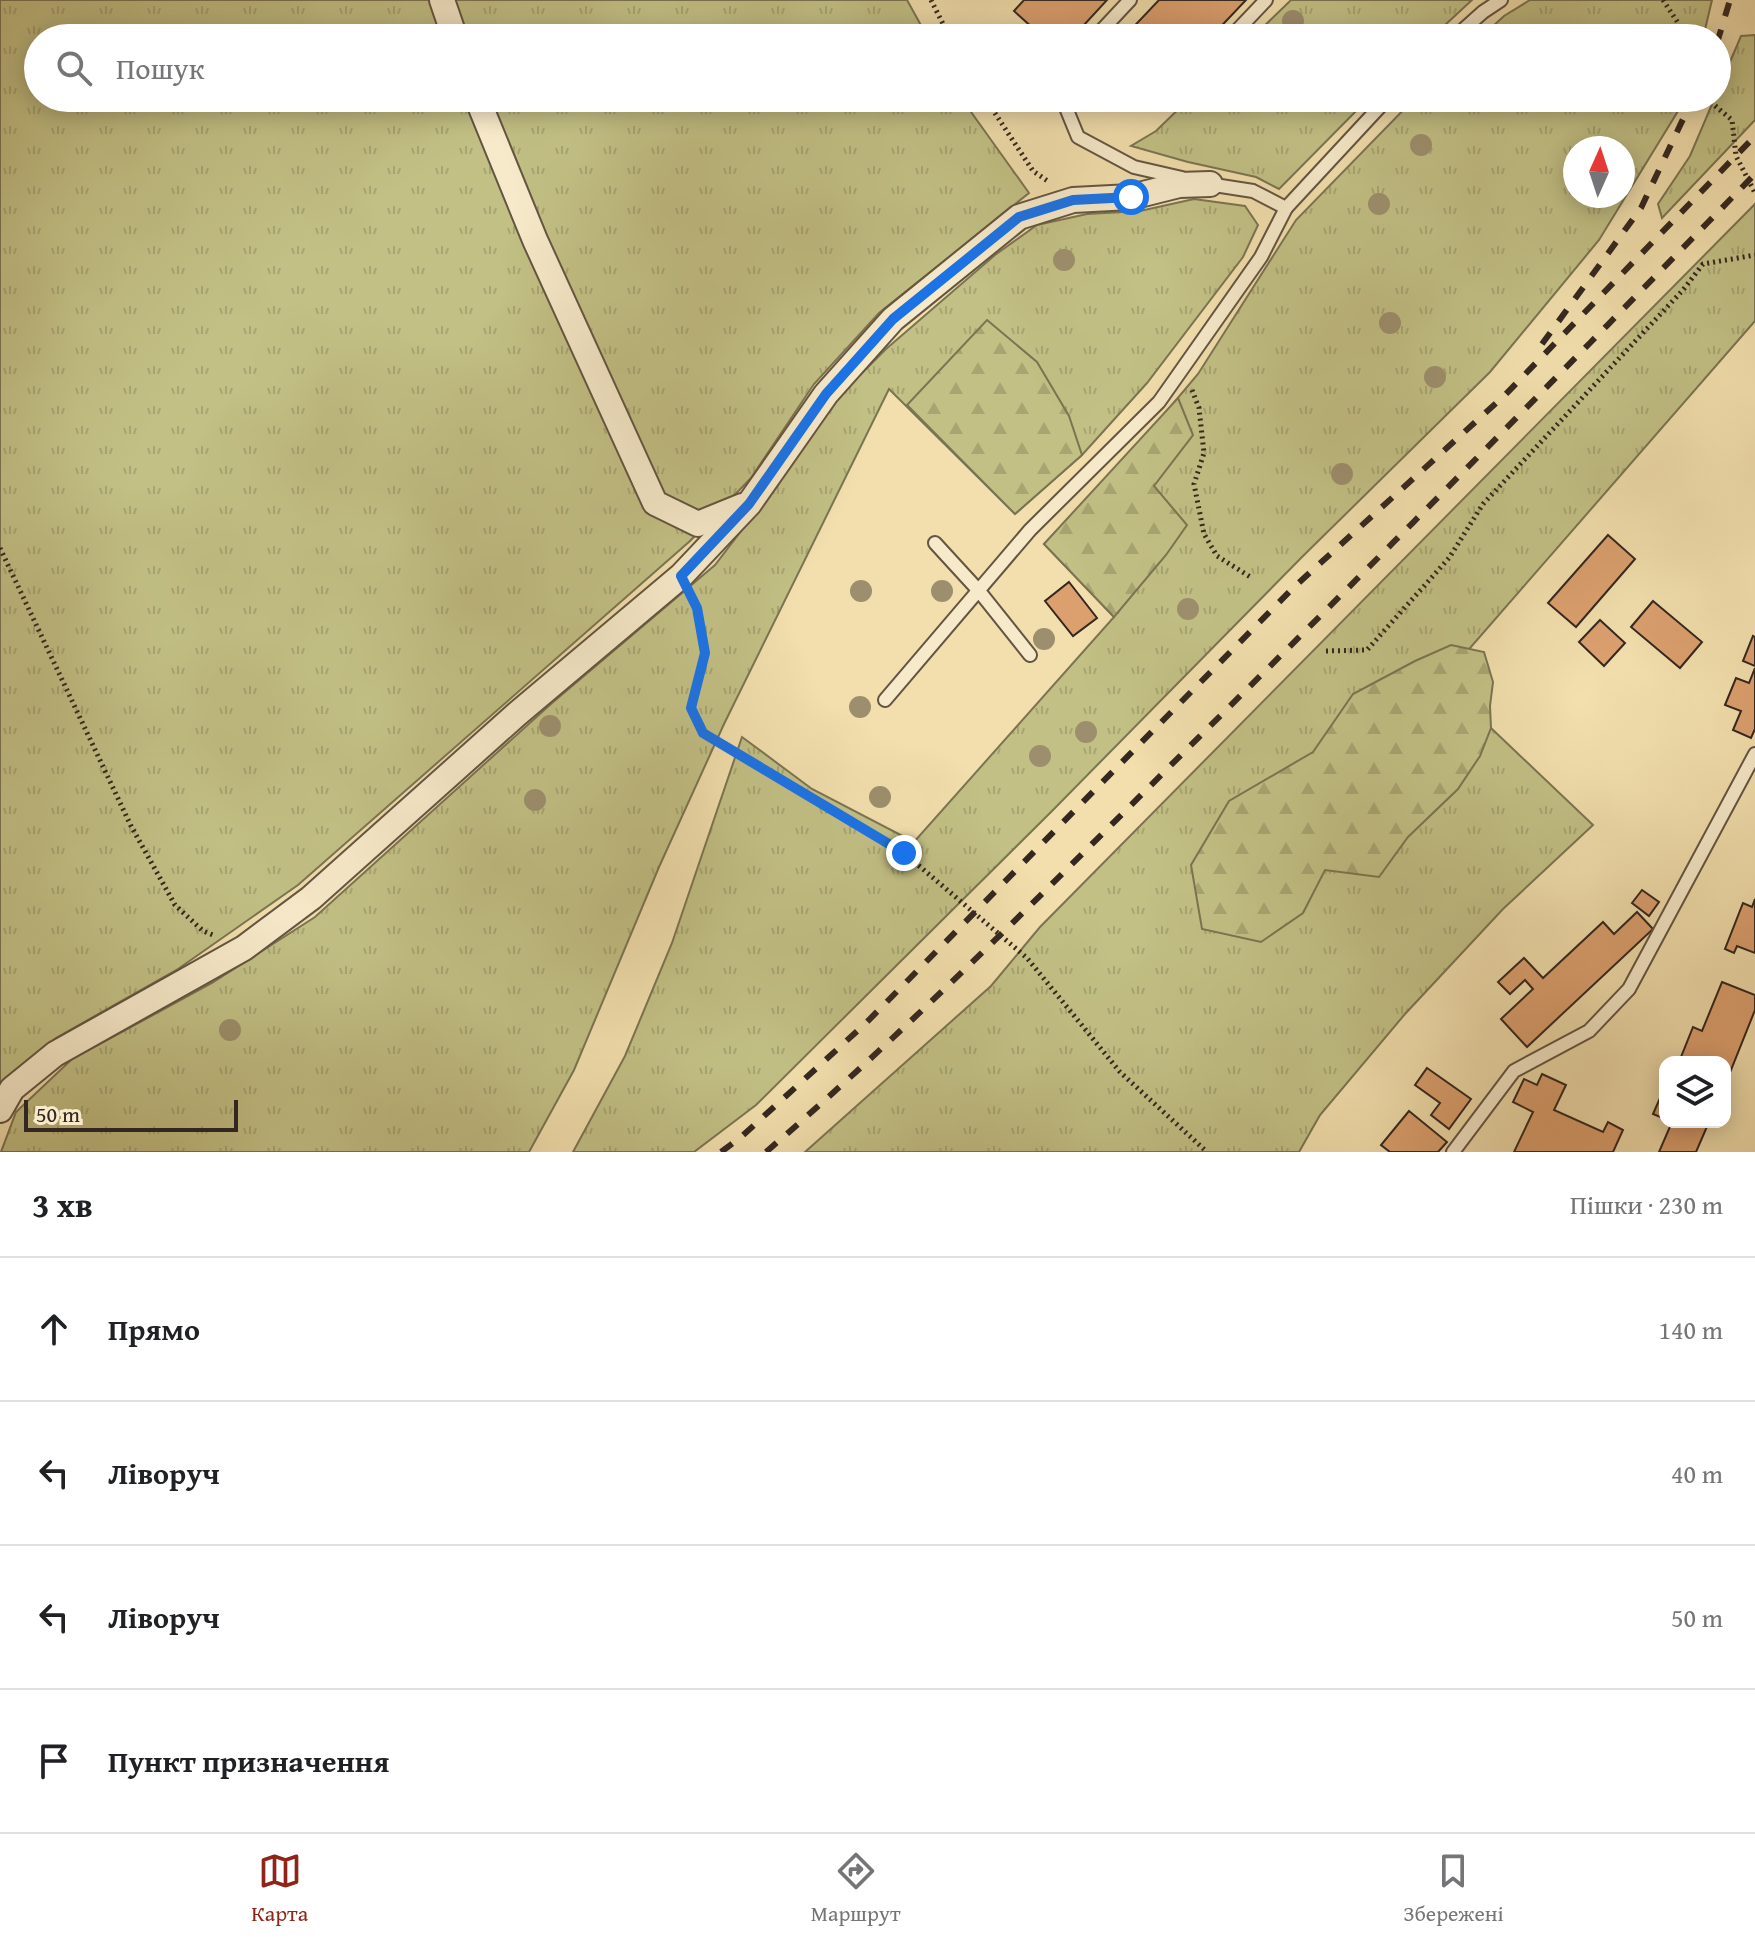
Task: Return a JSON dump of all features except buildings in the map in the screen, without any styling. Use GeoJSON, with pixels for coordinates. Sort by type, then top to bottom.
{"type":"FeatureCollection","features":[{"type":"Feature","properties":{"kind":"street"},"geometry":{"type":"LineString","coordinates":[[442,0],[450,24]]}},
{"type":"Feature","properties":{"kind":"street"},"geometry":{"type":"LineString","coordinates":[[483,112],[542,254],[655,503],[698,524],[749,504]]}},
{"type":"Feature","properties":{"kind":"street"},"geometry":{"type":"LineString","coordinates":[[0,1110],[12,1089],[55,1054],[244,948],[311,898],[517,714],[681,576],[749,504],[826,394],[893,319],[1019,217],[1073,200],[1131,197],[1179,185],[1210,184]]}},
{"type":"Feature","properties":{"kind":"lane"},"geometry":{"type":"LineString","coordinates":[[1108,24],[1130,0]]}},
{"type":"Feature","properties":{"kind":"lane"},"geometry":{"type":"LineString","coordinates":[[1243,24],[1266,0]]}},
{"type":"Feature","properties":{"kind":"lane"},"geometry":{"type":"LineString","coordinates":[[1470,24],[1501,0]]}},
{"type":"Feature","properties":{"kind":"lane"},"geometry":{"type":"LineString","coordinates":[[1068,112],[1078,137],[1134,167],[1253,191],[1286,208]]}},
{"type":"Feature","properties":{"kind":"lane"},"geometry":{"type":"LineString","coordinates":[[885,700],[1030,530],[1159,402],[1261,257],[1286,208],[1375,112]]}},
{"type":"Feature","properties":{"kind":"lane"},"geometry":{"type":"LineString","coordinates":[[935,543],[979,591],[1030,655]]}},
{"type":"Feature","properties":{"kind":"lane"},"geometry":{"type":"LineString","coordinates":[[1453,1152],[1514,1071],[1589,1031],[1629,989],[1755,754]]}},
{"type":"Feature","properties":{"kind":"path"},"geometry":{"type":"LineString","coordinates":[[931,0],[943,24]]}},
{"type":"Feature","properties":{"kind":"path"},"geometry":{"type":"LineString","coordinates":[[1663,0],[1679,24]]}},
{"type":"Feature","properties":{"kind":"path"},"geometry":{"type":"LineString","coordinates":[[994,112],[1033,171],[1073,200]]}},
{"type":"Feature","properties":{"kind":"path"},"geometry":{"type":"LineString","coordinates":[[1723,112],[1732,120],[1736,156],[1755,193]]}},
{"type":"Feature","properties":{"kind":"path"},"geometry":{"type":"LineString","coordinates":[[1326,651],[1367,650],[1449,558],[1483,504],[1683,290],[1703,264],[1755,255]]}},
{"type":"Feature","properties":{"kind":"path"},"geometry":{"type":"LineString","coordinates":[[1183,367],[1199,408],[1204,453],[1194,484],[1204,534],[1217,556],[1252,578]]}},
{"type":"Feature","properties":{"kind":"path"},"geometry":{"type":"LineString","coordinates":[[0,548],[131,826],[175,905],[203,931],[244,948]]}},
{"type":"Feature","properties":{"kind":"path"},"geometry":{"type":"LineString","coordinates":[[681,576],[697,608],[705,653],[691,708],[703,733],[904,853],[1027,958],[1120,1072],[1207,1152]]}},
{"type":"Feature","properties":{"kind":"green space"},"geometry":{"type":"Polygon","coordinates":[[[0,0],[907,0],[920,24],[24,24],[24,112],[971,112],[1029,193],[879,313],[814,384],[751,478],[690,541],[298,885],[178,969],[56,1038],[0,1083],[0,0]]]}},
{"type":"Feature","properties":{"kind":"green space"},"geometry":{"type":"Polygon","coordinates":[[[1291,0],[1472,0],[1446,24],[1266,24],[1291,0]]]}},
{"type":"Feature","properties":{"kind":"green space"},"geometry":{"type":"Polygon","coordinates":[[[1530,0],[1712,0],[1706,24],[1495,24],[1530,0]]]}},
{"type":"Feature","properties":{"kind":"green space"},"geometry":{"type":"Polygon","coordinates":[[[1755,35],[1755,120],[1662,218],[1658,204],[1690,156],[1709,112],[1731,112],[1731,60],[1741,36],[1755,35]]]}},
{"type":"Feature","properties":{"kind":"green space"},"geometry":{"type":"Polygon","coordinates":[[[1176,112],[1355,112],[1279,189],[1256,177],[1131,146],[1156,131],[1176,112]]]}},
{"type":"Feature","properties":{"kind":"green space"},"geometry":{"type":"Polygon","coordinates":[[[1401,112],[1677,112],[1635,181],[1635,136],[1563,136],[1563,208],[1619,208],[1599,240],[1490,372],[756,1105],[694,1152],[573,1152],[625,1056],[672,943],[742,737],[812,789],[914,842],[1114,617],[1044,544],[1145,437],[1198,374],[1296,220],[1401,112]]]}},
{"type":"Feature","properties":{"kind":"green space"},"geometry":{"type":"Polygon","coordinates":[[[1194,199],[1245,206],[1258,225],[1243,257],[1147,383],[1082,455],[1015,514],[889,389],[724,724],[659,867],[574,1070],[529,1152],[1,1152],[16,1112],[72,1059],[212,983],[315,917],[552,703],[715,565],[790,467],[833,402],[886,349],[995,255],[1037,225],[1087,214],[1140,211],[1194,199]]]}},
{"type":"Feature","properties":{"kind":"green space"},"geometry":{"type":"Polygon","coordinates":[[[1755,204],[1755,321],[1443,679],[1593,825],[1503,909],[1405,1014],[1320,1115],[1299,1152],[805,1152],[991,986],[1040,927],[1755,204]]]}},
{"type":"Feature","properties":{"kind":"green space"},"geometry":{"type":"Polygon","coordinates":[[[987,320],[1037,362],[1069,416],[1082,455],[1015,514],[907,405],[987,320]]]}},
{"type":"Feature","properties":{"kind":"green space"},"geometry":{"type":"Polygon","coordinates":[[[1178,398],[1193,435],[1154,486],[1187,525],[1114,617],[1044,544],[1178,398]]]}},
{"type":"Feature","properties":{"kind":"green space"},"geometry":{"type":"Polygon","coordinates":[[[1451,645],[1484,652],[1493,682],[1491,728],[1480,756],[1458,789],[1408,837],[1379,877],[1325,870],[1303,913],[1261,942],[1202,929],[1191,865],[1229,801],[1313,752],[1353,694],[1451,645]]]}},
{"type":"Feature","properties":{"kind":"railway"},"geometry":{"type":"LineString","coordinates":[[1723,24],[1730,0]]}},
{"type":"Feature","properties":{"kind":"railway"},"geometry":{"type":"LineString","coordinates":[[1542,344],[1641,208],[1686,112]]}},
{"type":"Feature","properties":{"kind":"railway"},"geometry":{"type":"LineString","coordinates":[[721,1152],[866,1023],[1293,588],[1505,395],[1755,136]]}},
{"type":"Feature","properties":{"kind":"railway"},"geometry":{"type":"LineString","coordinates":[[766,1152],[879,1051],[1044,892],[1755,174]]}},
{"type":"Feature","properties":{"kind":"route"},"geometry":{"type":"LineString","coordinates":[[904,853],[703,733],[691,708],[705,653],[697,608],[681,576],[749,504],[826,394],[893,319],[1019,217],[1073,200],[1131,197]]}}]}
